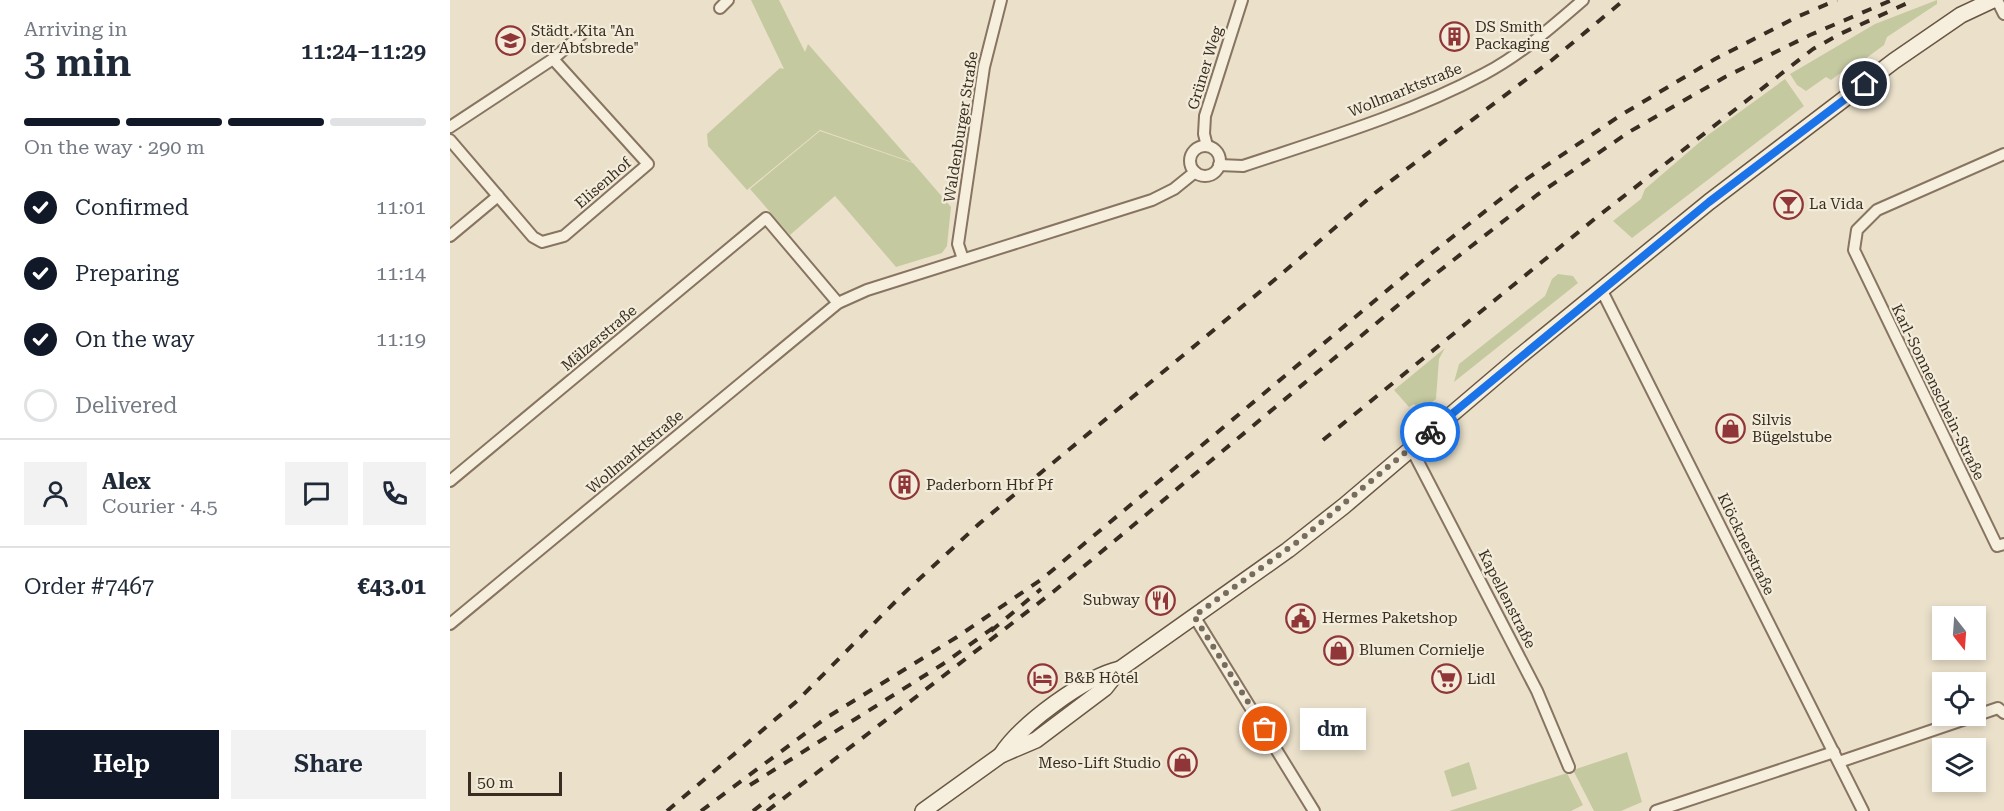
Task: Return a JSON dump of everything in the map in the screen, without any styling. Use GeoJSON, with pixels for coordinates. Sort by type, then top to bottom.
{"type":"FeatureCollection","features":[{"type":"Feature","properties":{"kind":"main road"},"geometry":{"type":"LineString","coordinates":[[923,811],[1001,755],[1035,740],[1105,688],[1120,669],[1300,540],[1709,202],[1894,61],[1961,15],[1992,0]]}},
{"type":"Feature","properties":{"kind":"street","name":"Waldenburger Straße"},"geometry":{"type":"LineString","coordinates":[[963,259],[958,243],[980,89],[1001,0]]}},
{"type":"Feature","properties":{"kind":"street","name":"Grüner Weg"},"geometry":{"type":"LineString","coordinates":[[1207,146],[1204,134],[1205,116],[1242,0]]}},
{"type":"Feature","properties":{"kind":"street","name":"Wollmarktstraße"},"geometry":{"type":"LineString","coordinates":[[1219,165],[1243,166],[1423,102],[1485,74],[1514,56],[1583,0]]}},
{"type":"Feature","properties":{"kind":"street"},"geometry":{"type":"LineString","coordinates":[[1997,0],[2004,14]]}},
{"type":"Feature","properties":{"kind":"street"},"geometry":{"type":"LineString","coordinates":[[450,127],[554,59],[583,33]]}},
{"type":"Feature","properties":{"kind":"street","name":"Elisenhof"},"geometry":{"type":"LineString","coordinates":[[450,140],[533,237],[542,242],[551,242],[564,236],[648,164],[554,59]]}},
{"type":"Feature","properties":{"kind":"street"},"geometry":{"type":"LineString","coordinates":[[1207,146],[1217,153],[1219,165],[1209,175],[1195,172],[1190,158],[1199,147],[1207,146]]}},
{"type":"Feature","properties":{"kind":"street","name":"Karl-Sonnenschein-Straße"},"geometry":{"type":"LineString","coordinates":[[2001,545],[1854,250],[1857,230],[1877,210],[2004,154]]}},
{"type":"Feature","properties":{"kind":"street","name":"Wollmarktstraße"},"geometry":{"type":"LineString","coordinates":[[450,624],[838,303],[860,292],[1152,200],[1174,189],[1195,172]]}},
{"type":"Feature","properties":{"kind":"street"},"geometry":{"type":"LineString","coordinates":[[450,236],[498,195]]}},
{"type":"Feature","properties":{"kind":"street","name":"Mälzerstraße"},"geometry":{"type":"LineString","coordinates":[[450,481],[766,218],[838,303]]}},
{"type":"Feature","properties":{"kind":"street","name":"Klöcknerstraße"},"geometry":{"type":"LineString","coordinates":[[1602,291],[1863,811]]}},
{"type":"Feature","properties":{"kind":"street","name":"Kapellenstraße"},"geometry":{"type":"LineString","coordinates":[[1412,448],[1537,690],[1569,767]]}},
{"type":"Feature","properties":{"kind":"street"},"geometry":{"type":"LineString","coordinates":[[1194,616],[1314,811]]}},
{"type":"Feature","properties":{"kind":"street"},"geometry":{"type":"LineString","coordinates":[[1839,762],[1998,708],[2004,713]]}},
{"type":"Feature","properties":{"kind":"street"},"geometry":{"type":"LineString","coordinates":[[1662,810],[1834,752]]}},
{"type":"Feature","properties":{"kind":"green space"},"geometry":{"type":"Polygon","coordinates":[[[751,0],[779,0],[805,52],[808,44],[912,162],[820,130],[747,190],[708,146],[707,134],[780,68],[784,69],[751,0]]]}},
{"type":"Feature","properties":{"kind":"green space"},"geometry":{"type":"Polygon","coordinates":[[[1937,0],[1937,4],[1887,37],[1884,45],[1846,73],[1842,72],[1831,80],[1826,77],[1806,91],[1797,85],[1790,74],[1875,24],[1937,0]]]}},
{"type":"Feature","properties":{"kind":"green space"},"geometry":{"type":"Polygon","coordinates":[[[1785,79],[1804,106],[1632,238],[1613,221],[1641,199],[1645,189],[1708,135],[1785,79]]]}},
{"type":"Feature","properties":{"kind":"green space"},"geometry":{"type":"Polygon","coordinates":[[[820,131],[913,163],[951,207],[947,246],[942,253],[896,267],[835,196],[790,235],[750,189],[820,131]]]}},
{"type":"Feature","properties":{"kind":"green space"},"geometry":{"type":"Polygon","coordinates":[[[1558,274],[1573,276],[1578,283],[1454,382],[1459,364],[1545,296],[1552,279],[1558,274]]]}},
{"type":"Feature","properties":{"kind":"green space"},"geometry":{"type":"Polygon","coordinates":[[[1445,348],[1439,359],[1436,399],[1420,412],[1414,404],[1409,407],[1394,390],[1445,348]]]}},
{"type":"Feature","properties":{"kind":"green space"},"geometry":{"type":"Polygon","coordinates":[[[1627,752],[1642,802],[1621,811],[1594,811],[1573,770],[1627,752]]]}},
{"type":"Feature","properties":{"kind":"green space"},"geometry":{"type":"Polygon","coordinates":[[[1469,762],[1477,789],[1452,797],[1444,771],[1469,762]]]}},
{"type":"Feature","properties":{"kind":"green space"},"geometry":{"type":"Polygon","coordinates":[[[1567,773],[1583,805],[1571,811],[1449,811],[1567,773]]]}},
{"type":"Feature","properties":{"kind":"railway"},"geometry":{"type":"LineString","coordinates":[[667,811],[797,701],[902,595],[980,523],[1278,277],[1375,193],[1552,60],[1624,0]]}},
{"type":"Feature","properties":{"kind":"railway"},"geometry":{"type":"LineString","coordinates":[[701,811],[826,718],[957,637],[1042,579],[1427,257],[1525,180],[1621,115],[1715,59],[1799,16],[1837,0]]}},
{"type":"Feature","properties":{"kind":"railway"},"geometry":{"type":"LineString","coordinates":[[767,811],[1053,592],[1438,272],[1537,195],[1629,132],[1725,77],[1810,35],[1892,0]]}},
{"type":"Feature","properties":{"kind":"railway"},"geometry":{"type":"LineString","coordinates":[[1323,440],[1597,217],[1813,49],[1914,0]]}},
{"type":"Feature","properties":{"kind":"railway"},"geometry":{"type":"LineString","coordinates":[[991,631],[1041,589]]}},
{"type":"Feature","properties":{"kind":"railway"},"geometry":{"type":"LineString","coordinates":[[750,785],[943,664],[997,625]]}},
{"type":"Feature","properties":{"kind":"railway"},"geometry":{"type":"LineString","coordinates":[[753,811],[775,794]]}},
{"type":"Feature","properties":{"kind":"way so far"},"geometry":{"type":"LineString","coordinates":[[1265,729],[1194,616],[1344,506],[1430,432]]}},
{"type":"Feature","properties":{"kind":"place","name":"DS Smith Packaging"},"geometry":{"type":"Point","coordinates":[1454,36]}},
{"type":"Feature","properties":{"kind":"place","name":"Städt. Kita \"An der Abtsbrede\""},"geometry":{"type":"Point","coordinates":[510,40]}},
{"type":"Feature","properties":{"kind":"place","name":"La Vida"},"geometry":{"type":"Point","coordinates":[1788,204]}},
{"type":"Feature","properties":{"kind":"place","name":"Silvis Bügelstube"},"geometry":{"type":"Point","coordinates":[1731,429]}},
{"type":"Feature","properties":{"kind":"place","name":"Paderborn Hbf Pf"},"geometry":{"type":"Point","coordinates":[905,485]}},
{"type":"Feature","properties":{"kind":"place","name":"Subway"},"geometry":{"type":"Point","coordinates":[1161,600]}},
{"type":"Feature","properties":{"kind":"place","name":"Hermes Paketshop"},"geometry":{"type":"Point","coordinates":[1301,618]}},
{"type":"Feature","properties":{"kind":"place","name":"Blumen Cornielje"},"geometry":{"type":"Point","coordinates":[1338,650]}},
{"type":"Feature","properties":{"kind":"place","name":"B&B Hôtel"},"geometry":{"type":"Point","coordinates":[1043,678]}},
{"type":"Feature","properties":{"kind":"place","name":"Lidl"},"geometry":{"type":"Point","coordinates":[1446,679]}},
{"type":"Feature","properties":{"kind":"place","name":"dm"},"geometry":{"type":"Point","coordinates":[1265,729]}},
{"type":"Feature","properties":{"kind":"place","name":"Meso-Lift Studio"},"geometry":{"type":"Point","coordinates":[1182,763]}},
{"type":"Feature","properties":{"kind":"route"},"geometry":{"type":"LineString","coordinates":[[1430,432],[1709,202],[1865,84]]}}]}
